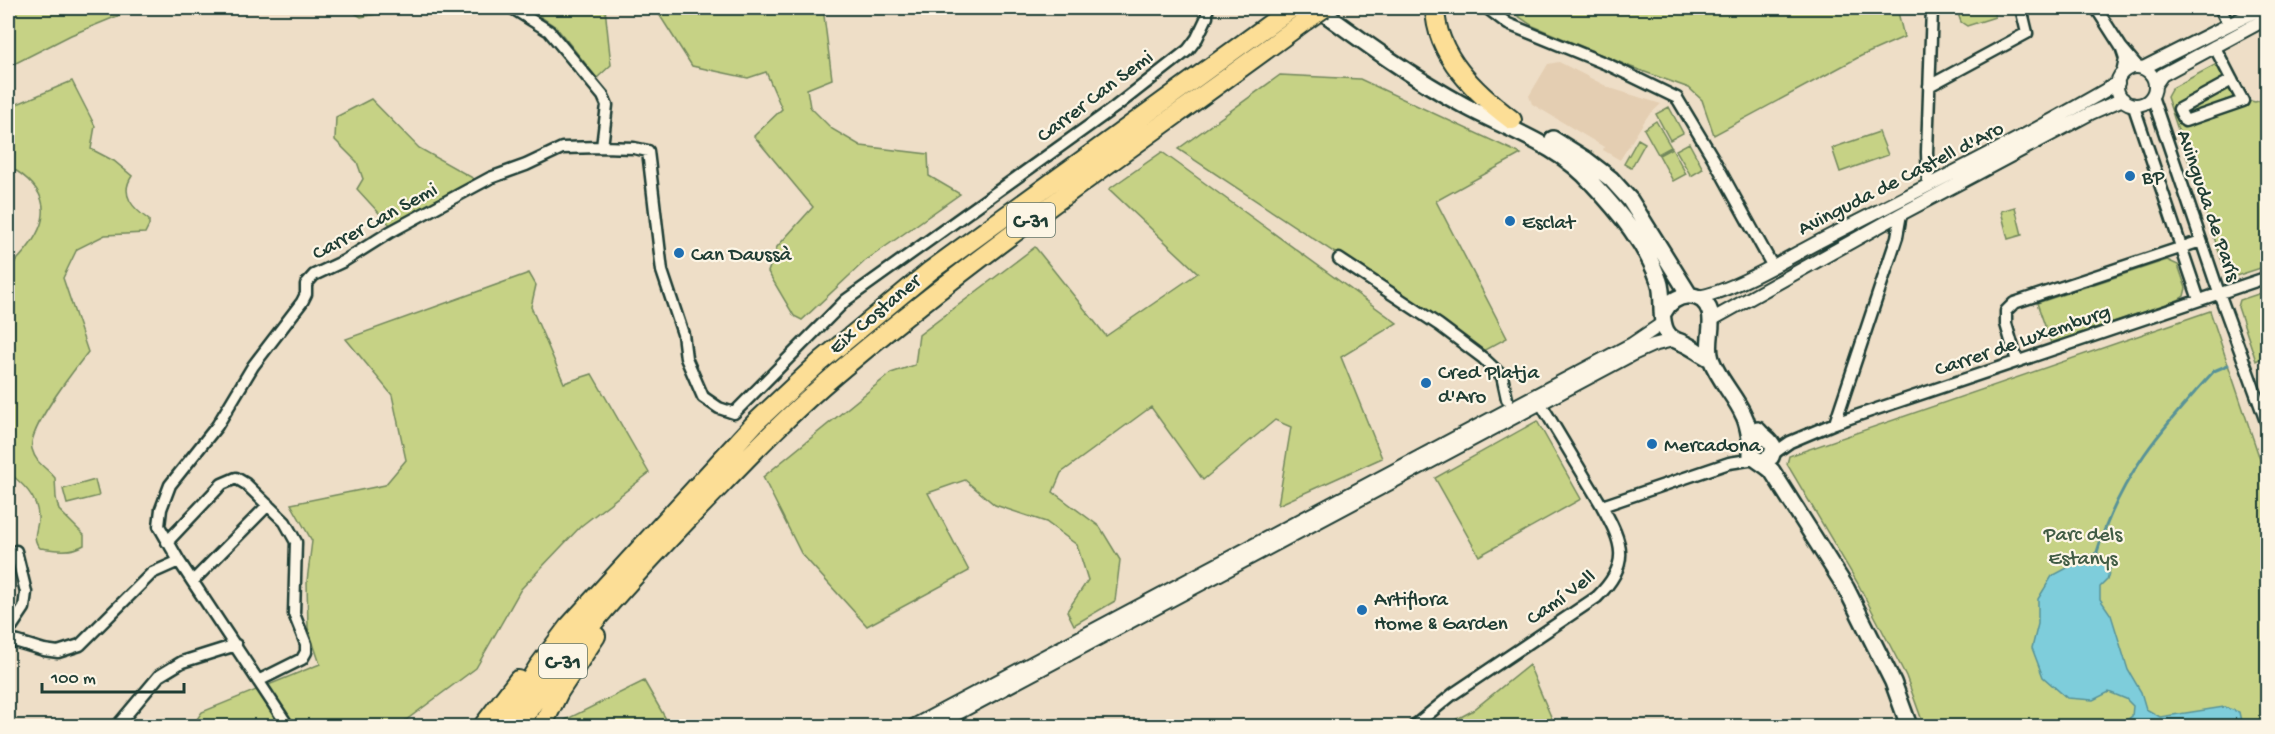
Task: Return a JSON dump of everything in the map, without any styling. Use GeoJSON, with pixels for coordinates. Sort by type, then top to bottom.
{"type":"FeatureCollection","features":[{"type":"Feature","properties":{"kind":"highway","name":"Eix Costaner"},"geometry":{"type":"LineString","coordinates":[[501,726],[538,668],[568,627],[750,429],[821,361],[930,271],[1292,8]]}},
{"type":"Feature","properties":{"kind":"highway","name":"Eix Costaner"},"geometry":{"type":"LineString","coordinates":[[519,726],[575,645],[613,600],[738,468],[834,376],[961,272],[1311,14],[1324,8]]}},
{"type":"Feature","properties":{"kind":"highway"},"geometry":{"type":"LineString","coordinates":[[1435,8],[1445,46],[1464,78],[1489,103],[1512,120]]}},
{"type":"Feature","properties":{"kind":"highway","name":"C-31"},"geometry":{"type":"LineString","coordinates":[[542,726],[559,692],[606,621],[613,600]]}},
{"type":"Feature","properties":{"kind":"highway","name":"C-31"},"geometry":{"type":"LineString","coordinates":[[483,726],[507,692],[555,633],[568,627]]}},
{"type":"Feature","properties":{"kind":"main road"},"geometry":{"type":"LineString","coordinates":[[1311,14],[1466,107],[1540,142],[1563,157],[1590,180],[1623,217],[1660,283],[1665,331],[1679,342],[1711,358]]}},
{"type":"Feature","properties":{"kind":"main road"},"geometry":{"type":"LineString","coordinates":[[1466,107],[1512,120],[1557,142],[1585,159],[1611,179],[1630,200],[1693,296],[1707,306],[1711,323],[1711,358],[1763,452],[1845,588],[1893,682],[1909,726]]}},
{"type":"Feature","properties":{"kind":"main road"},"geometry":{"type":"LineString","coordinates":[[1663,317],[1674,299],[1693,296]]}},
{"type":"Feature","properties":{"kind":"main road"},"geometry":{"type":"LineString","coordinates":[[1679,342],[1701,339],[1711,323]]}},
{"type":"Feature","properties":{"kind":"street"},"geometry":{"type":"LineString","coordinates":[[512,8],[549,32],[603,96],[607,105],[602,147]]}},
{"type":"Feature","properties":{"kind":"street","name":"Carrer Can Semi"},"geometry":{"type":"LineString","coordinates":[[288,726],[179,561],[159,526],[161,509],[170,485],[217,426],[254,366],[302,302],[306,294],[306,284],[314,275],[344,261],[390,232],[490,178],[526,165],[562,148],[634,148],[648,151],[662,271],[683,334],[686,358],[703,397],[719,408],[734,413],[846,300],[985,198],[1115,107],[1188,50],[1197,38],[1207,17],[1207,8]]}},
{"type":"Feature","properties":{"kind":"street"},"geometry":{"type":"LineString","coordinates":[[1487,8],[1508,24],[1609,65],[1677,98],[1772,265]]}},
{"type":"Feature","properties":{"kind":"street"},"geometry":{"type":"LineString","coordinates":[[1928,185],[1932,8]]}},
{"type":"Feature","properties":{"kind":"street"},"geometry":{"type":"LineString","coordinates":[[1929,86],[2027,33],[2021,8]]}},
{"type":"Feature","properties":{"kind":"street"},"geometry":{"type":"LineString","coordinates":[[2096,8],[2121,47],[2141,68],[2152,75],[2154,90]]}},
{"type":"Feature","properties":{"kind":"street"},"geometry":{"type":"LineString","coordinates":[[2220,8],[2229,25]]}},
{"type":"Feature","properties":{"kind":"street"},"geometry":{"type":"LineString","coordinates":[[2120,78],[2127,69],[2141,68],[2262,8]]}},
{"type":"Feature","properties":{"kind":"street"},"geometry":{"type":"LineString","coordinates":[[2121,47],[2124,59],[2119,94],[2128,102],[2144,103],[2162,75],[2268,18]]}},
{"type":"Feature","properties":{"kind":"street"},"geometry":{"type":"LineString","coordinates":[[2214,46],[2232,80],[2243,101],[2185,121],[2179,109],[2232,80]]}},
{"type":"Feature","properties":{"kind":"street","name":"Avinguda de Castell d'Aro"},"geometry":{"type":"LineString","coordinates":[[1693,296],[1733,285],[1928,185],[2120,78]]}},
{"type":"Feature","properties":{"kind":"street","name":"Avinguda de París"},"geometry":{"type":"LineString","coordinates":[[2154,90],[2201,241],[2268,427]]}},
{"type":"Feature","properties":{"kind":"street"},"geometry":{"type":"LineString","coordinates":[[2214,90],[2223,108]]}},
{"type":"Feature","properties":{"kind":"street","name":"Avinguda de Castell d'Aro"},"geometry":{"type":"LineString","coordinates":[[1711,323],[1901,214],[2091,113],[2128,102]]}},
{"type":"Feature","properties":{"kind":"street","name":"Avinguda de París"},"geometry":{"type":"LineString","coordinates":[[2128,102],[2199,300]]}},
{"type":"Feature","properties":{"kind":"street"},"geometry":{"type":"LineString","coordinates":[[1835,423],[1897,237],[1901,214]]}},
{"type":"Feature","properties":{"kind":"street"},"geometry":{"type":"LineString","coordinates":[[2017,361],[2006,324],[2006,311],[2014,303],[2201,241]]}},
{"type":"Feature","properties":{"kind":"street"},"geometry":{"type":"LineString","coordinates":[[1339,259],[1439,325],[1483,358],[1502,376],[1507,399]]}},
{"type":"Feature","properties":{"kind":"street","name":"Carrer de Luxemburg"},"geometry":{"type":"LineString","coordinates":[[1763,452],[1835,423],[2268,277]]}},
{"type":"Feature","properties":{"kind":"street"},"geometry":{"type":"LineString","coordinates":[[913,726],[1632,344],[1663,317]]}},
{"type":"Feature","properties":{"kind":"street"},"geometry":{"type":"LineString","coordinates":[[934,726],[1633,354],[1653,345],[1679,342]]}},
{"type":"Feature","properties":{"kind":"street","name":"Camí Vell"},"geometry":{"type":"LineString","coordinates":[[1414,726],[1453,693],[1597,597],[1613,582],[1620,565],[1617,532],[1541,404]]}},
{"type":"Feature","properties":{"kind":"street"},"geometry":{"type":"LineString","coordinates":[[1602,506],[1763,452]]}},
{"type":"Feature","properties":{"kind":"street"},"geometry":{"type":"LineString","coordinates":[[167,542],[222,484],[236,478],[246,484],[285,522],[296,542],[294,614],[306,644],[306,652],[302,659],[258,681]]}},
{"type":"Feature","properties":{"kind":"street"},"geometry":{"type":"LineString","coordinates":[[193,581],[268,505]]}},
{"type":"Feature","properties":{"kind":"street"},"geometry":{"type":"LineString","coordinates":[[8,632],[24,608],[26,592],[16,551]]}},
{"type":"Feature","properties":{"kind":"street"},"geometry":{"type":"LineString","coordinates":[[8,639],[58,652],[80,645],[152,573],[179,561]]}},
{"type":"Feature","properties":{"kind":"street"},"geometry":{"type":"LineString","coordinates":[[117,726],[159,676],[182,662],[236,645]]}},
{"type":"Feature","properties":{"kind":"shaded area"},"geometry":{"type":"Polygon","coordinates":[[[1559,62],[1610,88],[1661,104],[1647,117],[1620,160],[1603,150],[1604,147],[1532,104],[1529,96],[1548,64],[1559,62]]]}},
{"type":"Feature","properties":{"kind":"green space"},"geometry":{"type":"Polygon","coordinates":[[[8,8],[137,8],[71,35],[8,67],[8,8]]]}},
{"type":"Feature","properties":{"kind":"green space"},"geometry":{"type":"Polygon","coordinates":[[[346,8],[410,8],[361,17],[346,8]]]}},
{"type":"Feature","properties":{"kind":"green space"},"geometry":{"type":"Polygon","coordinates":[[[528,8],[605,8],[611,65],[597,78],[556,27],[528,8]]]}},
{"type":"Feature","properties":{"kind":"green space"},"geometry":{"type":"Polygon","coordinates":[[[655,8],[823,8],[832,79],[807,89],[810,107],[832,129],[861,146],[928,154],[929,176],[960,194],[865,261],[802,320],[794,316],[768,272],[777,247],[813,207],[754,136],[782,109],[766,72],[748,78],[692,66],[655,8]]]}},
{"type":"Feature","properties":{"kind":"green space"},"geometry":{"type":"Polygon","coordinates":[[[1506,8],[1897,8],[1904,37],[1861,56],[1714,135],[1702,100],[1689,88],[1631,67],[1533,26],[1506,8]]]}},
{"type":"Feature","properties":{"kind":"green space"},"geometry":{"type":"Polygon","coordinates":[[[1956,8],[1992,8],[1995,17],[1967,26],[1961,22],[1956,8]]]}},
{"type":"Feature","properties":{"kind":"green space"},"geometry":{"type":"Polygon","coordinates":[[[2226,59],[2247,100],[2255,102],[2267,99],[2267,266],[2236,276],[2231,275],[2224,267],[2167,97],[2172,88],[2226,59]]]}},
{"type":"Feature","properties":{"kind":"green space"},"geometry":{"type":"Polygon","coordinates":[[[1280,75],[1360,79],[1521,154],[1436,201],[1507,338],[1483,351],[1178,149],[1280,75]]]}},
{"type":"Feature","properties":{"kind":"green space"},"geometry":{"type":"Polygon","coordinates":[[[72,81],[95,126],[91,149],[114,161],[132,176],[127,189],[130,201],[149,220],[149,225],[145,233],[105,235],[77,249],[63,278],[88,352],[44,414],[32,440],[34,454],[55,478],[59,510],[84,535],[84,545],[79,548],[62,550],[40,548],[37,544],[35,537],[38,517],[35,503],[24,486],[8,472],[8,269],[30,245],[38,232],[43,207],[39,194],[30,182],[15,170],[8,172],[8,86],[15,105],[72,81]]]}},
{"type":"Feature","properties":{"kind":"green space"},"geometry":{"type":"Polygon","coordinates":[[[371,99],[419,148],[478,181],[391,226],[357,189],[363,179],[357,162],[335,140],[336,117],[371,99]]]}},
{"type":"Feature","properties":{"kind":"green space"},"geometry":{"type":"Polygon","coordinates":[[[1669,107],[1683,133],[1670,140],[1656,114],[1669,107]]]}},
{"type":"Feature","properties":{"kind":"green space"},"geometry":{"type":"Polygon","coordinates":[[[1656,121],[1671,147],[1658,154],[1644,129],[1656,121]]]}},
{"type":"Feature","properties":{"kind":"green space"},"geometry":{"type":"Polygon","coordinates":[[[1879,132],[1888,155],[1840,172],[1832,148],[1879,132]]]}},
{"type":"Feature","properties":{"kind":"green space"},"geometry":{"type":"Polygon","coordinates":[[[1638,139],[1645,143],[1631,168],[1624,164],[1638,139]]]}},
{"type":"Feature","properties":{"kind":"green space"},"geometry":{"type":"Polygon","coordinates":[[[1689,143],[1703,169],[1691,176],[1676,150],[1689,143]]]}},
{"type":"Feature","properties":{"kind":"green space"},"geometry":{"type":"Polygon","coordinates":[[[1672,148],[1686,174],[1673,181],[1659,155],[1672,148]]]}},
{"type":"Feature","properties":{"kind":"green space"},"geometry":{"type":"Polygon","coordinates":[[[1162,152],[1397,323],[1341,357],[1382,458],[1278,505],[1291,427],[1275,420],[1203,480],[1151,407],[1061,473],[1053,492],[1100,527],[1120,560],[1115,601],[1074,625],[1067,611],[1088,580],[1077,545],[1046,522],[995,505],[965,480],[928,493],[969,571],[867,626],[801,553],[763,477],[891,373],[915,365],[919,335],[1035,247],[1106,336],[1198,273],[1109,189],[1162,152]]]}},
{"type":"Feature","properties":{"kind":"green space"},"geometry":{"type":"Polygon","coordinates":[[[2015,207],[2022,235],[2008,239],[2001,211],[2015,207]]]}},
{"type":"Feature","properties":{"kind":"green space"},"geometry":{"type":"Polygon","coordinates":[[[2167,260],[2178,265],[2186,288],[2184,296],[2051,343],[2037,303],[2167,260]]]}},
{"type":"Feature","properties":{"kind":"green space"},"geometry":{"type":"Polygon","coordinates":[[[529,273],[536,285],[531,307],[564,383],[592,374],[649,473],[581,526],[521,589],[476,668],[398,726],[192,726],[202,712],[320,664],[308,628],[307,581],[312,541],[291,504],[385,485],[406,460],[392,395],[346,339],[529,273]]]}},
{"type":"Feature","properties":{"kind":"green space"},"geometry":{"type":"Polygon","coordinates":[[[2267,291],[2267,355],[2256,361],[2238,307],[2240,300],[2267,291]]]}},
{"type":"Feature","properties":{"kind":"green space","name":"Parc dels Estanys"},"geometry":{"type":"Polygon","coordinates":[[[2210,311],[2267,480],[2267,726],[1924,726],[1906,676],[1857,582],[1787,464],[1789,456],[2210,311]]]}},
{"type":"Feature","properties":{"kind":"green space"},"geometry":{"type":"Polygon","coordinates":[[[1537,421],[1581,499],[1479,556],[1435,478],[1537,421]]]}},
{"type":"Feature","properties":{"kind":"green space"},"geometry":{"type":"Polygon","coordinates":[[[95,480],[99,496],[67,504],[63,489],[95,480]]]}},
{"type":"Feature","properties":{"kind":"green space"},"geometry":{"type":"Polygon","coordinates":[[[1529,665],[1555,726],[1444,726],[1472,711],[1529,665]]]}},
{"type":"Feature","properties":{"kind":"green space"},"geometry":{"type":"Polygon","coordinates":[[[644,681],[670,726],[560,726],[563,721],[644,681]]]}},
{"type":"Feature","properties":{"kind":"water"},"geometry":{"type":"Polygon","coordinates":[[[2097,552],[2111,565],[2107,580],[2100,587],[2100,599],[2111,615],[2128,670],[2141,692],[2146,709],[2160,717],[2224,707],[2239,712],[2242,726],[2119,726],[2132,716],[2133,706],[2126,699],[2109,692],[2093,700],[2067,698],[2043,677],[2032,648],[2038,624],[2038,599],[2052,576],[2097,552]]]}},
{"type":"Feature","properties":{"kind":"waterway"},"geometry":{"type":"LineString","coordinates":[[2097,552],[2118,500],[2144,455],[2214,371],[2228,365]]}},
{"type":"Feature","properties":{"kind":"place","name":"BP"},"geometry":{"type":"Point","coordinates":[2130,176]}},
{"type":"Feature","properties":{"kind":"place","name":"Esclat"},"geometry":{"type":"Point","coordinates":[1510,221]}},
{"type":"Feature","properties":{"kind":"place","name":"Can Daussà"},"geometry":{"type":"Point","coordinates":[679,253]}},
{"type":"Feature","properties":{"kind":"place","name":"Cred Platja d'Aro"},"geometry":{"type":"Point","coordinates":[1426,383]}},
{"type":"Feature","properties":{"kind":"place","name":"Mercadona"},"geometry":{"type":"Point","coordinates":[1652,444]}},
{"type":"Feature","properties":{"kind":"place","name":"Artiflora Home & Garden"},"geometry":{"type":"Point","coordinates":[1362,610]}}]}
